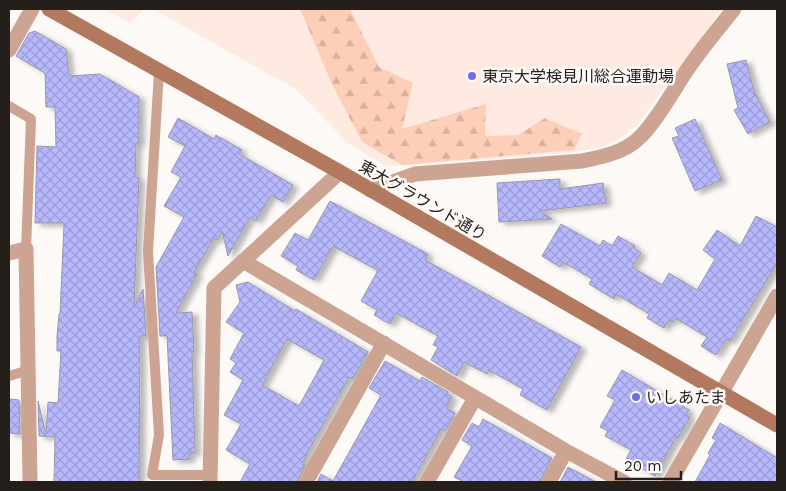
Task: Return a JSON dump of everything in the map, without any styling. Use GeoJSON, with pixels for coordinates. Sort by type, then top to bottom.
{"type":"FeatureCollection","features":[{"type":"Feature","properties":{"kind":"street"},"geometry":{"type":"LineString","coordinates":[[9,50],[32,9]]}},
{"type":"Feature","properties":{"kind":"street","name":"東大グラウンド通り"},"geometry":{"type":"LineString","coordinates":[[49,9],[158,72],[340,172],[777,425]]}},
{"type":"Feature","properties":{"kind":"street"},"geometry":{"type":"LineString","coordinates":[[370,190],[415,174],[582,161],[602,157],[627,147],[638,140],[648,129],[694,59],[734,9]]}},
{"type":"Feature","properties":{"kind":"street"},"geometry":{"type":"LineString","coordinates":[[210,479],[214,288],[340,172]]}},
{"type":"Feature","properties":{"kind":"street"},"geometry":{"type":"LineString","coordinates":[[9,253],[26,249],[30,482]]}},
{"type":"Feature","properties":{"kind":"street"},"geometry":{"type":"LineString","coordinates":[[243,261],[566,451],[624,482]]}},
{"type":"Feature","properties":{"kind":"street"},"geometry":{"type":"LineString","coordinates":[[670,482],[777,296]]}},
{"type":"Feature","properties":{"kind":"street"},"geometry":{"type":"LineString","coordinates":[[306,482],[384,343]]}},
{"type":"Feature","properties":{"kind":"street"},"geometry":{"type":"LineString","coordinates":[[427,482],[475,398]]}},
{"type":"Feature","properties":{"kind":"street"},"geometry":{"type":"LineString","coordinates":[[549,482],[566,451]]}},
{"type":"Feature","properties":{"kind":"lane"},"geometry":{"type":"LineString","coordinates":[[158,72],[148,251],[159,435],[152,475],[210,479]]}},
{"type":"Feature","properties":{"kind":"lane"},"geometry":{"type":"LineString","coordinates":[[9,106],[31,119],[26,249]]}},
{"type":"Feature","properties":{"kind":"lane"},"geometry":{"type":"LineString","coordinates":[[9,376],[29,370]]}},
{"type":"Feature","properties":{"kind":"shaded area"},"geometry":{"type":"Polygon","coordinates":[[[104,9],[144,9],[130,23],[104,9]]]}},
{"type":"Feature","properties":{"kind":"shaded area","name":"東京大学検見川総合運動場"},"geometry":{"type":"Polygon","coordinates":[[[153,9],[722,9],[636,126],[616,141],[598,148],[567,153],[386,166],[349,144],[294,88],[153,9]]]}},
{"type":"Feature","properties":{"kind":"green space"},"geometry":{"type":"Polygon","coordinates":[[[300,9],[350,9],[379,67],[413,83],[402,129],[486,104],[485,136],[518,135],[545,118],[582,134],[574,150],[402,165],[362,142],[331,82],[300,9]]]}},
{"type":"Feature","properties":{"kind":"building"},"geometry":{"type":"Polygon","coordinates":[[[35,31],[66,49],[69,76],[100,74],[139,97],[139,143],[136,143],[135,177],[139,177],[134,307],[143,289],[146,336],[140,336],[139,482],[54,482],[55,437],[39,436],[38,401],[46,434],[48,402],[58,403],[61,351],[57,351],[57,336],[60,314],[64,223],[35,223],[37,146],[56,147],[55,107],[46,107],[45,73],[16,56],[29,33],[35,31]]]}},
{"type":"Feature","properties":{"kind":"building"},"geometry":{"type":"Polygon","coordinates":[[[746,60],[754,91],[770,122],[748,134],[734,110],[738,108],[727,64],[746,60]]]}},
{"type":"Feature","properties":{"kind":"building"},"geometry":{"type":"Polygon","coordinates":[[[178,118],[214,139],[216,135],[242,150],[239,154],[293,185],[283,202],[271,195],[256,221],[250,217],[228,256],[222,231],[217,240],[214,238],[194,272],[197,274],[176,313],[192,312],[195,453],[189,453],[190,459],[173,460],[167,336],[160,336],[156,267],[184,217],[164,206],[181,177],[171,172],[185,146],[168,137],[178,118]]]}},
{"type":"Feature","properties":{"kind":"building"},"geometry":{"type":"Polygon","coordinates":[[[695,119],[722,180],[695,191],[672,138],[679,136],[675,128],[695,119]]]}},
{"type":"Feature","properties":{"kind":"building"},"geometry":{"type":"Polygon","coordinates":[[[560,179],[560,189],[603,183],[606,203],[540,211],[552,219],[499,222],[497,183],[560,179]]]}},
{"type":"Feature","properties":{"kind":"building"},"geometry":{"type":"Polygon","coordinates":[[[330,201],[428,254],[425,260],[581,347],[547,410],[520,395],[523,389],[489,370],[487,374],[464,362],[457,376],[431,360],[438,347],[433,345],[438,336],[396,313],[390,324],[374,315],[377,310],[361,301],[377,270],[333,246],[314,280],[296,270],[298,266],[281,256],[295,233],[308,240],[330,201]]]}},
{"type":"Feature","properties":{"kind":"building"},"geometry":{"type":"Polygon","coordinates":[[[756,216],[777,227],[777,263],[730,341],[726,339],[716,355],[701,346],[707,337],[675,318],[672,322],[669,320],[664,328],[647,318],[649,314],[616,294],[614,299],[589,284],[592,279],[563,262],[560,267],[542,256],[561,224],[600,246],[603,240],[612,246],[618,236],[635,246],[634,248],[641,253],[632,267],[662,285],[669,273],[697,290],[715,259],[703,250],[717,230],[740,246],[756,216]]]}},
{"type":"Feature","properties":{"kind":"building"},"geometry":{"type":"Polygon","coordinates":[[[248,282],[368,352],[353,379],[349,377],[306,455],[302,464],[305,465],[297,482],[240,482],[250,464],[226,450],[241,424],[224,415],[243,380],[230,372],[236,363],[230,359],[244,333],[226,322],[240,302],[236,285],[248,282]],[[287,339],[262,385],[299,406],[324,360],[287,339]]]}},
{"type":"Feature","properties":{"kind":"building"},"geometry":{"type":"Polygon","coordinates":[[[385,361],[420,381],[422,377],[448,392],[447,394],[452,397],[446,408],[455,413],[445,431],[441,429],[412,482],[317,482],[321,474],[333,481],[381,395],[369,388],[385,361]]]}},
{"type":"Feature","properties":{"kind":"building"},"geometry":{"type":"Polygon","coordinates":[[[622,370],[689,410],[686,415],[690,417],[678,438],[676,437],[655,476],[626,459],[631,450],[605,436],[608,431],[600,427],[615,400],[607,396],[622,370]]]}},
{"type":"Feature","properties":{"kind":"building"},"geometry":{"type":"Polygon","coordinates":[[[9,399],[19,400],[20,434],[9,433],[9,399]]]}},
{"type":"Feature","properties":{"kind":"building"},"geometry":{"type":"Polygon","coordinates":[[[483,419],[552,458],[540,482],[464,482],[454,477],[472,446],[462,440],[472,423],[479,427],[483,419]]]}},
{"type":"Feature","properties":{"kind":"building"},"geometry":{"type":"Polygon","coordinates":[[[720,423],[777,458],[777,482],[695,482],[710,455],[708,453],[716,440],[712,438],[720,423]]]}},
{"type":"Feature","properties":{"kind":"building"},"geometry":{"type":"Polygon","coordinates":[[[568,467],[596,482],[560,482],[568,467]]]}},
{"type":"Feature","properties":{"kind":"place","name":"東京大学検見川総合運動場"},"geometry":{"type":"Point","coordinates":[472,76]}},
{"type":"Feature","properties":{"kind":"place","name":"いしあたま"},"geometry":{"type":"Point","coordinates":[636,397]}}]}
